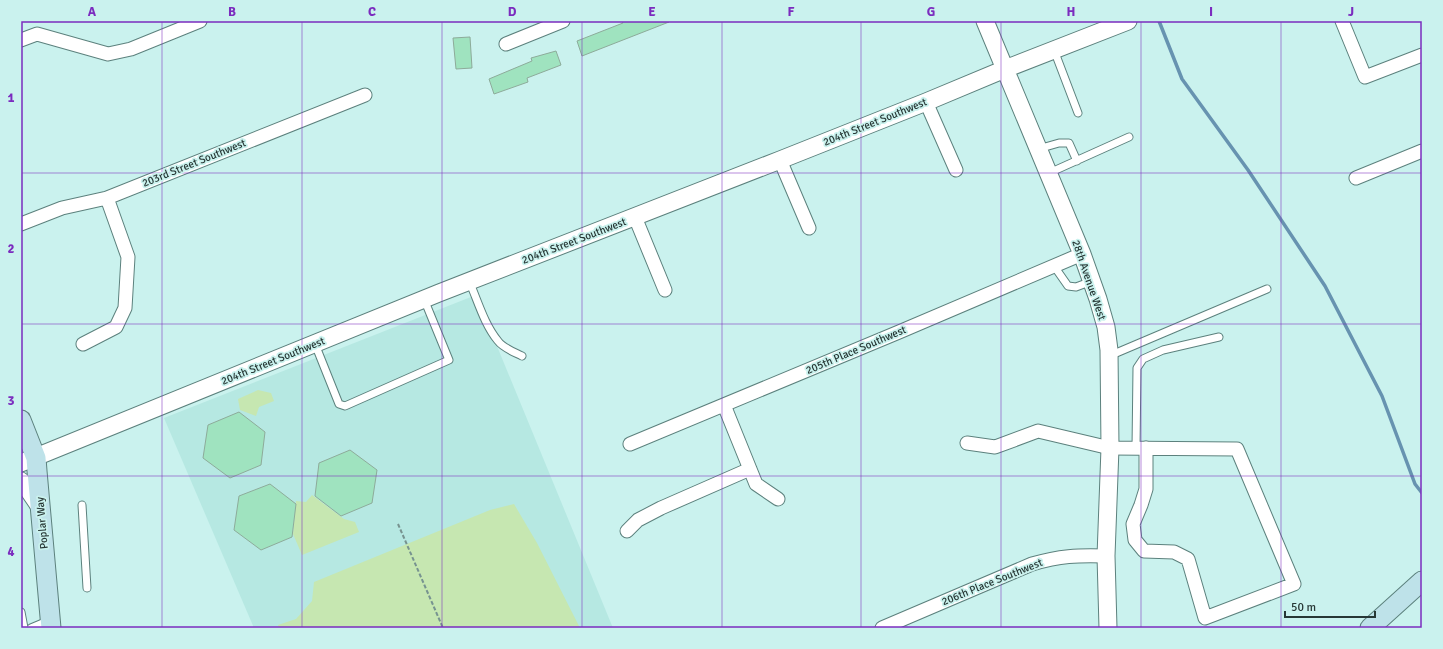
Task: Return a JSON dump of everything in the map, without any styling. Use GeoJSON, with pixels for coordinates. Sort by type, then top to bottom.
{"type":"FeatureCollection","features":[{"type":"Feature","properties":{"kind":"main road","name":"Poplar Way"},"geometry":{"type":"LineString","coordinates":[[21,420],[28,460],[40,507],[50,624]]}},
{"type":"Feature","properties":{"kind":"main road"},"geometry":{"type":"LineString","coordinates":[[1370,628],[1422,581]]}},
{"type":"Feature","properties":{"kind":"street"},"geometry":{"type":"LineString","coordinates":[[21,40],[37,34],[108,54],[131,49],[200,21]]}},
{"type":"Feature","properties":{"kind":"street"},"geometry":{"type":"LineString","coordinates":[[506,44],[563,21]]}},
{"type":"Feature","properties":{"kind":"street","name":"28th Avenue West"},"geometry":{"type":"LineString","coordinates":[[985,21],[1082,254],[1098,299],[1106,328],[1109,356],[1110,448],[1106,556],[1108,628]]}},
{"type":"Feature","properties":{"kind":"street","name":"204th Street Southwest"},"geometry":{"type":"LineString","coordinates":[[28,460],[469,281],[780,160],[1128,21]]}},
{"type":"Feature","properties":{"kind":"street"},"geometry":{"type":"LineString","coordinates":[[1342,21],[1365,78],[1422,55]]}},
{"type":"Feature","properties":{"kind":"street","name":"203rd Street Southwest"},"geometry":{"type":"LineString","coordinates":[[21,224],[62,208],[107,198],[365,95]]}},
{"type":"Feature","properties":{"kind":"street"},"geometry":{"type":"LineString","coordinates":[[926,102],[956,170]]}},
{"type":"Feature","properties":{"kind":"street"},"geometry":{"type":"LineString","coordinates":[[1356,178],[1422,151]]}},
{"type":"Feature","properties":{"kind":"street"},"geometry":{"type":"LineString","coordinates":[[780,160],[809,228]]}},
{"type":"Feature","properties":{"kind":"street"},"geometry":{"type":"LineString","coordinates":[[83,344],[116,327],[124,308],[128,257],[107,198]]}},
{"type":"Feature","properties":{"kind":"street"},"geometry":{"type":"LineString","coordinates":[[635,217],[665,290]]}},
{"type":"Feature","properties":{"kind":"street","name":"205th Place Southwest"},"geometry":{"type":"LineString","coordinates":[[630,444],[1082,254]]}},
{"type":"Feature","properties":{"kind":"street"},"geometry":{"type":"LineString","coordinates":[[724,405],[756,484],[778,499]]}},
{"type":"Feature","properties":{"kind":"street"},"geometry":{"type":"LineString","coordinates":[[967,443],[995,447],[1038,431],[1110,448],[1141,448],[1237,449],[1294,584],[1205,618],[1188,560],[1174,552],[1144,551],[1135,540],[1133,524],[1146,489],[1141,448]]}},
{"type":"Feature","properties":{"kind":"street"},"geometry":{"type":"LineString","coordinates":[[627,531],[638,520],[661,508],[750,469]]}},
{"type":"Feature","properties":{"kind":"street"},"geometry":{"type":"LineString","coordinates":[[21,481],[40,507]]}},
{"type":"Feature","properties":{"kind":"street","name":"206th Place Southwest"},"geometry":{"type":"LineString","coordinates":[[882,628],[1032,564],[1053,558],[1076,555],[1106,556]]}},
{"type":"Feature","properties":{"kind":"lane"},"geometry":{"type":"LineString","coordinates":[[1053,50],[1078,113]]}},
{"type":"Feature","properties":{"kind":"lane"},"geometry":{"type":"LineString","coordinates":[[1048,174],[1129,137]]}},
{"type":"Feature","properties":{"kind":"lane"},"geometry":{"type":"LineString","coordinates":[[1038,149],[1059,142],[1070,143],[1077,161]]}},
{"type":"Feature","properties":{"kind":"lane"},"geometry":{"type":"LineString","coordinates":[[1054,266],[1068,286],[1076,287],[1092,281]]}},
{"type":"Feature","properties":{"kind":"lane"},"geometry":{"type":"LineString","coordinates":[[469,281],[487,323],[498,342],[522,356]]}},
{"type":"Feature","properties":{"kind":"lane"},"geometry":{"type":"LineString","coordinates":[[1109,356],[1267,289]]}},
{"type":"Feature","properties":{"kind":"lane"},"geometry":{"type":"LineString","coordinates":[[314,344],[340,404],[345,406],[449,360],[424,299]]}},
{"type":"Feature","properties":{"kind":"lane"},"geometry":{"type":"LineString","coordinates":[[1141,448],[1137,368],[1143,359],[1163,350],[1219,337]]}},
{"type":"Feature","properties":{"kind":"lane"},"geometry":{"type":"LineString","coordinates":[[82,505],[88,588]]}},
{"type":"Feature","properties":{"kind":"lane"},"geometry":{"type":"LineString","coordinates":[[21,612],[24,628]]}},
{"type":"Feature","properties":{"kind":"lane"},"geometry":{"type":"LineString","coordinates":[[31,628],[50,624]]}},
{"type":"Feature","properties":{"kind":"path"},"geometry":{"type":"LineString","coordinates":[[398,524],[443,628]]}},
{"type":"Feature","properties":{"kind":"shaded area"},"geometry":{"type":"Polygon","coordinates":[[[476,295],[613,628],[254,628],[164,418],[476,295]]]}},
{"type":"Feature","properties":{"kind":"green space"},"geometry":{"type":"Polygon","coordinates":[[[258,390],[271,393],[274,401],[259,407],[256,416],[240,410],[238,399],[258,390]]]}},
{"type":"Feature","properties":{"kind":"green space"},"geometry":{"type":"Polygon","coordinates":[[[312,495],[344,519],[355,522],[359,532],[302,555],[293,534],[296,501],[306,502],[312,495]]]}},
{"type":"Feature","properties":{"kind":"green space"},"geometry":{"type":"Polygon","coordinates":[[[514,504],[537,543],[580,628],[279,628],[278,625],[296,619],[312,601],[314,582],[490,510],[514,504]]]}},
{"type":"Feature","properties":{"kind":"building"},"geometry":{"type":"Polygon","coordinates":[[[622,21],[669,22],[582,56],[577,41],[623,23],[622,21]]]}},
{"type":"Feature","properties":{"kind":"building"},"geometry":{"type":"Polygon","coordinates":[[[470,37],[472,68],[456,69],[453,38],[470,37]]]}},
{"type":"Feature","properties":{"kind":"building"},"geometry":{"type":"Polygon","coordinates":[[[556,51],[561,65],[527,78],[528,82],[494,94],[489,79],[532,61],[531,58],[556,51]]]}},
{"type":"Feature","properties":{"kind":"building"},"geometry":{"type":"Polygon","coordinates":[[[239,412],[265,432],[261,465],[230,478],[203,458],[208,425],[239,412]]]}},
{"type":"Feature","properties":{"kind":"building"},"geometry":{"type":"Polygon","coordinates":[[[350,450],[377,470],[372,503],[341,516],[315,496],[319,463],[350,450]]]}},
{"type":"Feature","properties":{"kind":"building"},"geometry":{"type":"Polygon","coordinates":[[[270,484],[296,504],[292,537],[261,550],[234,530],[239,496],[270,484]]]}},
{"type":"Feature","properties":{"kind":"waterway"},"geometry":{"type":"LineString","coordinates":[[1159,21],[1182,79],[1248,170],[1325,286],[1382,396],[1415,484],[1422,493]]}}]}
